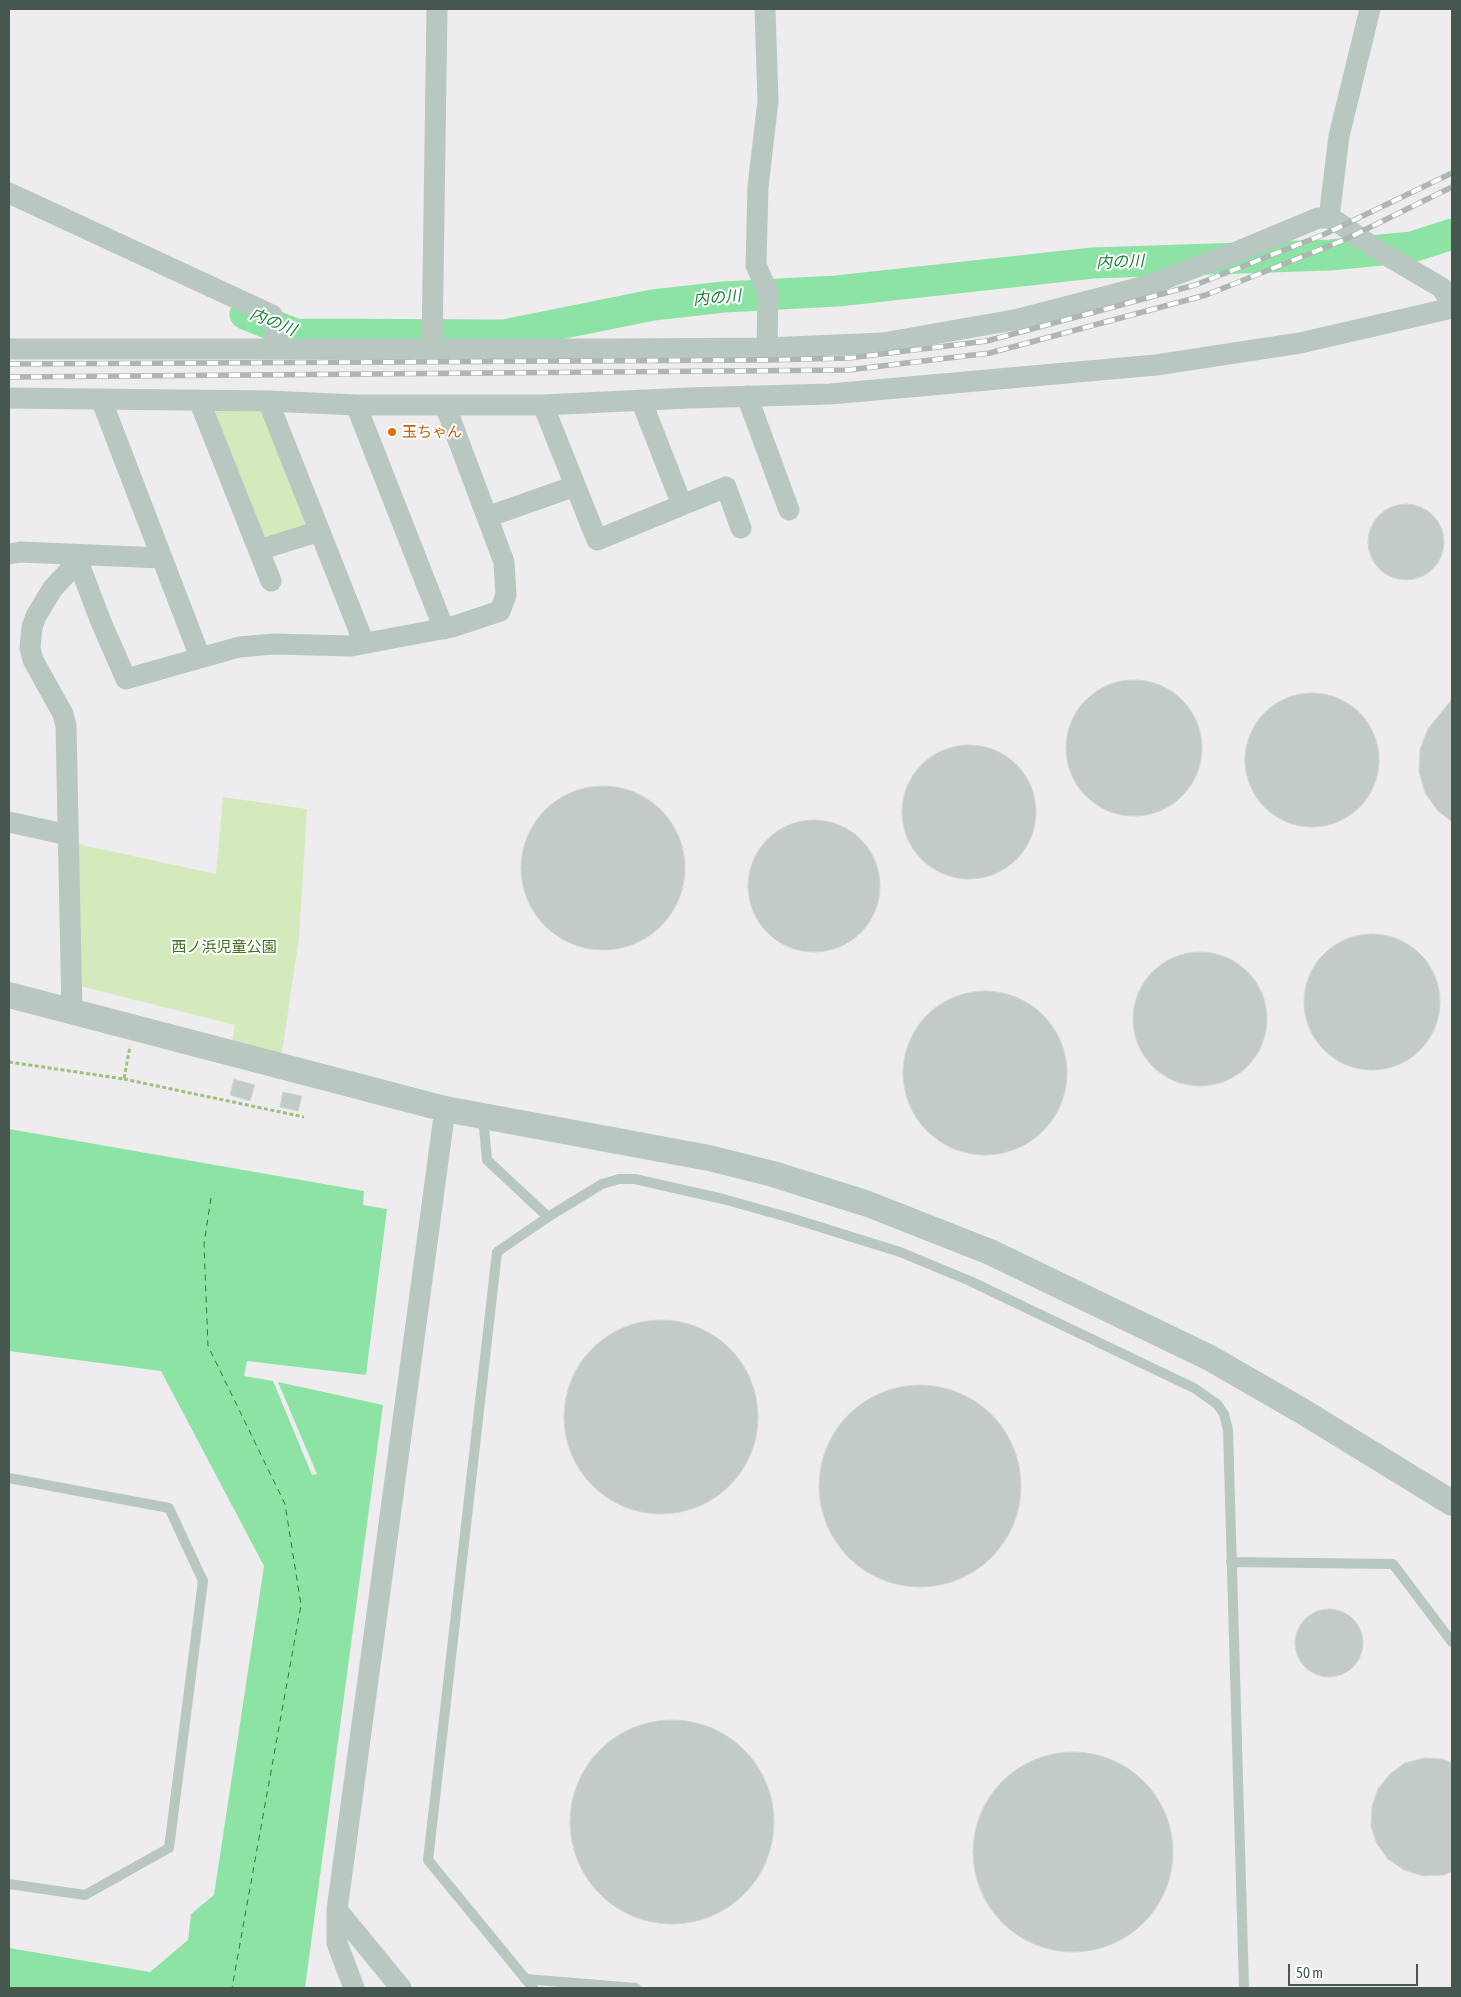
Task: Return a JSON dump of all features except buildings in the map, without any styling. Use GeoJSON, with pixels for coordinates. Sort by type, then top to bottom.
{"type":"FeatureCollection","features":[{"type":"Feature","properties":{"kind":"street"},"geometry":{"type":"LineString","coordinates":[[432,348],[437,9]]}},
{"type":"Feature","properties":{"kind":"street"},"geometry":{"type":"LineString","coordinates":[[765,9],[768,101],[758,187],[756,265],[768,293],[766,348]]}},
{"type":"Feature","properties":{"kind":"street"},"geometry":{"type":"LineString","coordinates":[[1328,218],[1339,136],[1370,9]]}},
{"type":"Feature","properties":{"kind":"street"},"geometry":{"type":"LineString","coordinates":[[9,193],[272,315],[278,348]]}},
{"type":"Feature","properties":{"kind":"street"},"geometry":{"type":"LineString","coordinates":[[9,349],[432,348],[525,350],[766,348],[883,343],[1019,319],[1146,286],[1239,251],[1318,218],[1328,218],[1340,223],[1376,249],[1442,288],[1452,306],[1300,343],[1156,365],[830,394],[543,405],[9,398]]}},
{"type":"Feature","properties":{"kind":"street"},"geometry":{"type":"LineString","coordinates":[[747,396],[789,510]]}},
{"type":"Feature","properties":{"kind":"street"},"geometry":{"type":"LineString","coordinates":[[100,399],[200,656]]}},
{"type":"Feature","properties":{"kind":"street"},"geometry":{"type":"LineString","coordinates":[[199,400],[271,581]]}},
{"type":"Feature","properties":{"kind":"street"},"geometry":{"type":"LineString","coordinates":[[268,400],[364,643]]}},
{"type":"Feature","properties":{"kind":"street"},"geometry":{"type":"LineString","coordinates":[[641,400],[682,505]]}},
{"type":"Feature","properties":{"kind":"street"},"geometry":{"type":"LineString","coordinates":[[356,404],[444,629]]}},
{"type":"Feature","properties":{"kind":"street"},"geometry":{"type":"LineString","coordinates":[[76,556],[104,629],[126,679],[200,656],[257,644],[338,646],[364,643],[444,629],[500,611],[504,604],[506,589],[504,562],[446,405]]}},
{"type":"Feature","properties":{"kind":"street"},"geometry":{"type":"LineString","coordinates":[[543,405],[597,540],[726,486],[740,528]]}},
{"type":"Feature","properties":{"kind":"street"},"geometry":{"type":"LineString","coordinates":[[487,517],[575,486]]}},
{"type":"Feature","properties":{"kind":"street"},"geometry":{"type":"LineString","coordinates":[[259,550],[320,530]]}},
{"type":"Feature","properties":{"kind":"street"},"geometry":{"type":"LineString","coordinates":[[9,554],[20,552],[76,556],[162,558]]}},
{"type":"Feature","properties":{"kind":"street"},"geometry":{"type":"LineString","coordinates":[[72,1013],[66,726],[63,714],[33,660],[30,648],[32,627],[36,616],[53,588],[70,570],[76,556]]}},
{"type":"Feature","properties":{"kind":"street"},"geometry":{"type":"LineString","coordinates":[[9,822],[68,835]]}},
{"type":"Feature","properties":{"kind":"street"},"geometry":{"type":"LineString","coordinates":[[9,995],[133,1029],[445,1109],[709,1158],[773,1174],[910,1220],[990,1252],[1072,1289],[1210,1358],[1302,1411],[1452,1503]]}},
{"type":"Feature","properties":{"kind":"street"},"geometry":{"type":"LineString","coordinates":[[354,1988],[337,1943],[337,1910],[445,1109]]}},
{"type":"Feature","properties":{"kind":"street"},"geometry":{"type":"LineString","coordinates":[[337,1910],[401,1988]]}},
{"type":"Feature","properties":{"kind":"lane"},"geometry":{"type":"LineString","coordinates":[[483,1117],[487,1160],[548,1217]]}},
{"type":"Feature","properties":{"kind":"lane"},"geometry":{"type":"LineString","coordinates":[[533,1988],[428,1860],[497,1252],[548,1217],[602,1184],[619,1179],[635,1179],[731,1201],[900,1252],[970,1281],[1194,1388],[1217,1404],[1224,1414],[1226,1422],[1244,1988]]}},
{"type":"Feature","properties":{"kind":"lane"},"geometry":{"type":"LineString","coordinates":[[9,1478],[169,1508],[203,1581],[169,1848],[85,1895],[9,1884]]}},
{"type":"Feature","properties":{"kind":"lane"},"geometry":{"type":"LineString","coordinates":[[1231,1562],[1393,1564],[1452,1642]]}},
{"type":"Feature","properties":{"kind":"lane"},"geometry":{"type":"LineString","coordinates":[[525,1978],[636,1988]]}},
{"type":"Feature","properties":{"kind":"path"},"geometry":{"type":"LineString","coordinates":[[124,1079],[133,1029]]}},
{"type":"Feature","properties":{"kind":"path"},"geometry":{"type":"LineString","coordinates":[[9,1062],[124,1079],[304,1117]]}},
{"type":"Feature","properties":{"kind":"green space"},"geometry":{"type":"Polygon","coordinates":[[[215,408],[259,408],[266,413],[311,526],[260,541],[209,417],[215,408]]]}},
{"type":"Feature","properties":{"kind":"green space","name":"西ノ浜児童公園"},"geometry":{"type":"Polygon","coordinates":[[[223,797],[307,809],[299,938],[280,1066],[230,1053],[235,1025],[72,984],[68,842],[216,874],[223,797]]]}},
{"type":"Feature","properties":{"kind":"shaded area"},"geometry":{"type":"Polygon","coordinates":[[[9,1129],[364,1191],[363,1205],[387,1209],[366,1375],[247,1361],[244,1376],[273,1381],[312,1475],[317,1474],[278,1382],[383,1405],[305,1988],[9,1988],[9,1948],[150,1972],[188,1940],[191,1914],[214,1895],[264,1566],[161,1371],[9,1351],[9,1129]]]}},
{"type":"Feature","properties":{"kind":"waterway","name":"内の川"},"geometry":{"type":"LineString","coordinates":[[245,314],[295,334],[504,335],[653,305],[724,297],[837,291],[1093,263],[1330,255],[1412,247],[1452,234]]}},
{"type":"Feature","properties":{"kind":"ferry route"},"geometry":{"type":"LineString","coordinates":[[211,1198],[204,1244],[208,1346],[285,1504],[301,1605],[232,1988]]}},
{"type":"Feature","properties":{"kind":"railway"},"geometry":{"type":"LineString","coordinates":[[9,364],[769,360],[849,358],[987,341],[1195,285],[1325,234],[1452,173]]}},
{"type":"Feature","properties":{"kind":"railway"},"geometry":{"type":"LineString","coordinates":[[9,377],[848,370],[990,353],[1206,295],[1344,240],[1452,187]]}},
{"type":"Feature","properties":{"kind":"place","name":"玉ちゃん"},"geometry":{"type":"Point","coordinates":[392,432]}}]}
